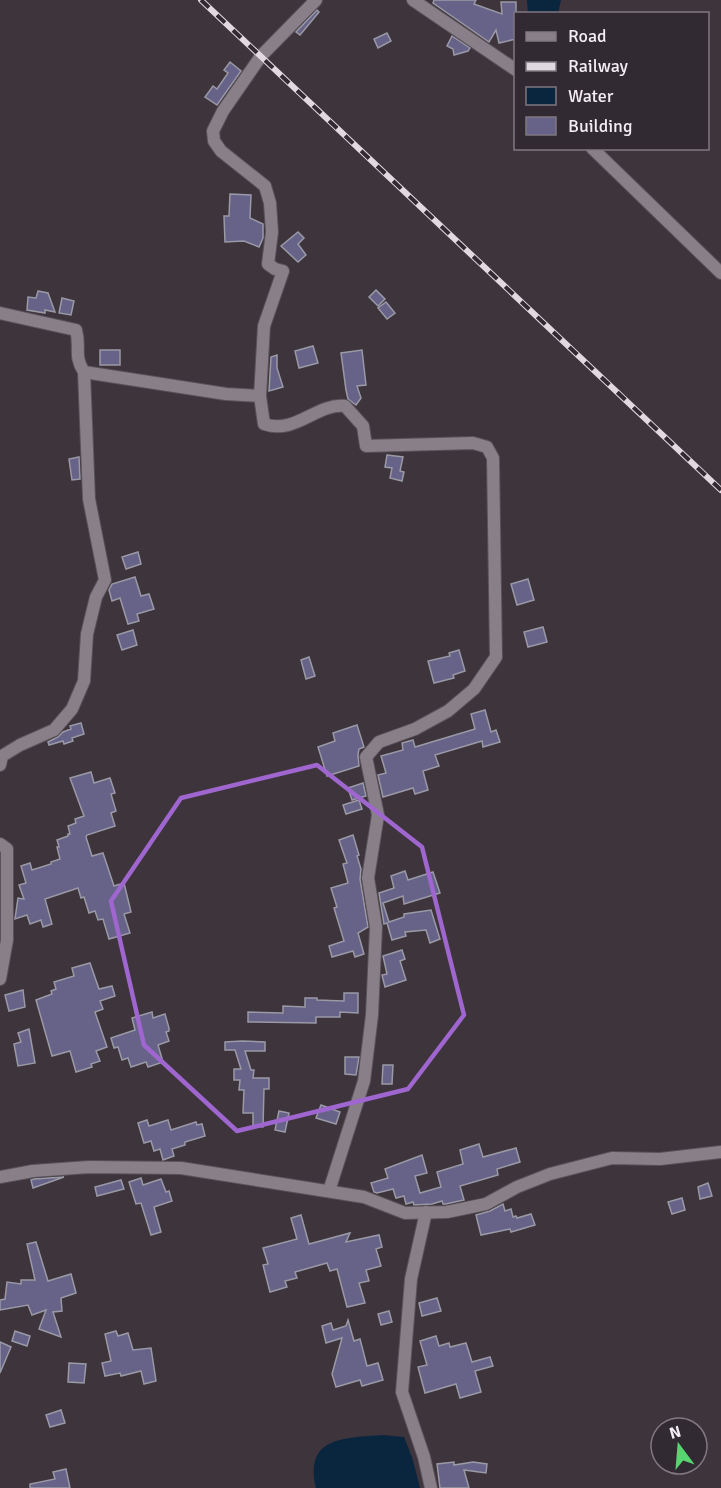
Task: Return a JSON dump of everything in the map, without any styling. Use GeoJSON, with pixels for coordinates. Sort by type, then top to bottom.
{"type":"FeatureCollection","features":[{"type":"Feature","properties":{"kind":"street"},"geometry":{"type":"LineString","coordinates":[[316,0],[261,57],[223,111],[213,131],[214,141],[221,151],[265,186],[270,202],[272,232],[268,264],[283,271],[264,326],[260,396],[264,424],[274,427],[297,423],[334,405],[345,406],[363,426],[366,446],[472,443],[487,447],[493,458],[496,657],[474,689],[448,711],[415,729],[379,742],[366,757],[378,815],[368,878],[376,927],[372,1015],[364,1081],[329,1191]]}},
{"type":"Feature","properties":{"kind":"street"},"geometry":{"type":"LineString","coordinates":[[414,0],[514,69]]}},
{"type":"Feature","properties":{"kind":"street"},"geometry":{"type":"LineString","coordinates":[[594,150],[721,273]]}},
{"type":"Feature","properties":{"kind":"street"},"geometry":{"type":"LineString","coordinates":[[0,313],[76,330],[79,340],[76,360],[84,372],[89,499],[105,580],[96,597],[87,634],[84,681],[72,709],[54,730],[2,756],[0,765]]}},
{"type":"Feature","properties":{"kind":"street"},"geometry":{"type":"LineString","coordinates":[[84,372],[226,394],[260,396]]}},
{"type":"Feature","properties":{"kind":"street"},"geometry":{"type":"LineString","coordinates":[[0,832],[3,847],[7,940],[0,979]]}},
{"type":"Feature","properties":{"kind":"street"},"geometry":{"type":"LineString","coordinates":[[0,1177],[33,1171],[89,1167],[181,1168],[364,1197],[405,1213],[447,1212],[486,1204],[517,1187],[550,1174],[612,1158],[660,1159],[721,1152]]}},
{"type":"Feature","properties":{"kind":"street"},"geometry":{"type":"LineString","coordinates":[[426,1212],[411,1279],[402,1392],[424,1457],[431,1488]]}},
{"type":"Feature","properties":{"kind":"highlighted area"},"geometry":{"type":"Polygon","coordinates":[[[317,765],[422,847],[464,1015],[408,1089],[237,1131],[144,1045],[111,901],[181,798],[317,765]]]}},
{"type":"Feature","properties":{"kind":"water"},"geometry":{"type":"Polygon","coordinates":[[[527,0],[561,0],[558,12],[528,12],[527,0]]]}},
{"type":"Feature","properties":{"kind":"water"},"geometry":{"type":"Polygon","coordinates":[[[383,1435],[404,1437],[420,1488],[316,1488],[314,1471],[316,1458],[322,1449],[342,1439],[383,1435]]]}},
{"type":"Feature","properties":{"kind":"building"},"geometry":{"type":"Polygon","coordinates":[[[434,0],[476,0],[474,4],[502,14],[501,2],[516,2],[514,39],[499,43],[496,30],[489,42],[433,3],[434,0]]]}},
{"type":"Feature","properties":{"kind":"building"},"geometry":{"type":"Polygon","coordinates":[[[317,10],[319,12],[300,35],[296,32],[317,10]]]}},
{"type":"Feature","properties":{"kind":"building"},"geometry":{"type":"Polygon","coordinates":[[[387,33],[391,41],[378,48],[374,39],[387,33]]]}},
{"type":"Feature","properties":{"kind":"building"},"geometry":{"type":"Polygon","coordinates":[[[452,36],[470,48],[468,51],[454,55],[453,49],[447,46],[452,36]]]}},
{"type":"Feature","properties":{"kind":"building"},"geometry":{"type":"Polygon","coordinates":[[[230,62],[241,71],[217,105],[205,97],[213,86],[217,89],[228,73],[224,70],[230,62]]]}},
{"type":"Feature","properties":{"kind":"building"},"geometry":{"type":"Polygon","coordinates":[[[230,194],[251,195],[250,218],[263,224],[263,238],[259,247],[244,241],[225,242],[224,216],[229,216],[230,194]]]}},
{"type":"Feature","properties":{"kind":"building"},"geometry":{"type":"Polygon","coordinates":[[[298,232],[304,238],[298,244],[306,255],[298,262],[281,246],[298,232]]]}},
{"type":"Feature","properties":{"kind":"building"},"geometry":{"type":"Polygon","coordinates":[[[376,290],[385,299],[378,306],[369,297],[376,290]]]}},
{"type":"Feature","properties":{"kind":"building"},"geometry":{"type":"Polygon","coordinates":[[[38,291],[48,293],[55,312],[27,310],[28,297],[36,298],[38,291]]]}},
{"type":"Feature","properties":{"kind":"building"},"geometry":{"type":"Polygon","coordinates":[[[62,298],[74,301],[71,315],[59,313],[62,298]]]}},
{"type":"Feature","properties":{"kind":"building"},"geometry":{"type":"Polygon","coordinates":[[[386,302],[395,313],[387,319],[378,308],[386,302]]]}},
{"type":"Feature","properties":{"kind":"building"},"geometry":{"type":"Polygon","coordinates":[[[313,346],[318,363],[299,368],[295,351],[313,346]]]}},
{"type":"Feature","properties":{"kind":"building"},"geometry":{"type":"Polygon","coordinates":[[[100,350],[120,350],[120,365],[100,365],[100,350]]]}},
{"type":"Feature","properties":{"kind":"building"},"geometry":{"type":"Polygon","coordinates":[[[362,350],[366,385],[357,386],[361,398],[356,405],[348,399],[341,353],[362,350]]]}},
{"type":"Feature","properties":{"kind":"building"},"geometry":{"type":"Polygon","coordinates":[[[277,355],[277,368],[283,387],[269,391],[271,357],[277,355]]]}},
{"type":"Feature","properties":{"kind":"building"},"geometry":{"type":"Polygon","coordinates":[[[387,455],[403,457],[400,471],[404,472],[402,481],[390,478],[392,468],[385,467],[387,455]]]}},
{"type":"Feature","properties":{"kind":"building"},"geometry":{"type":"Polygon","coordinates":[[[79,457],[80,479],[72,480],[69,459],[79,457]]]}},
{"type":"Feature","properties":{"kind":"building"},"geometry":{"type":"Polygon","coordinates":[[[138,552],[141,564],[126,569],[122,557],[138,552]]]}},
{"type":"Feature","properties":{"kind":"building"},"geometry":{"type":"Polygon","coordinates":[[[135,577],[141,596],[149,594],[154,609],[137,614],[139,621],[128,624],[120,598],[112,601],[109,590],[112,584],[135,577]]]}},
{"type":"Feature","properties":{"kind":"building"},"geometry":{"type":"Polygon","coordinates":[[[528,579],[534,600],[517,605],[511,584],[528,579]]]}},
{"type":"Feature","properties":{"kind":"building"},"geometry":{"type":"Polygon","coordinates":[[[543,627],[547,642],[528,647],[524,632],[543,627]]]}},
{"type":"Feature","properties":{"kind":"building"},"geometry":{"type":"Polygon","coordinates":[[[133,630],[137,645],[122,650],[117,635],[133,630]]]}},
{"type":"Feature","properties":{"kind":"building"},"geometry":{"type":"Polygon","coordinates":[[[459,650],[465,671],[453,675],[454,678],[434,683],[428,661],[450,656],[449,653],[459,650]]]}},
{"type":"Feature","properties":{"kind":"building"},"geometry":{"type":"Polygon","coordinates":[[[309,657],[315,676],[306,679],[301,660],[309,657]]]}},
{"type":"Feature","properties":{"kind":"building"},"geometry":{"type":"Polygon","coordinates":[[[485,710],[491,732],[496,730],[500,742],[483,747],[482,741],[435,755],[439,766],[423,771],[428,790],[415,794],[413,788],[383,797],[378,775],[386,773],[381,756],[403,750],[402,743],[413,740],[415,747],[475,729],[471,714],[485,710]]]}},
{"type":"Feature","properties":{"kind":"building"},"geometry":{"type":"Polygon","coordinates":[[[81,723],[84,734],[64,744],[63,741],[49,745],[48,742],[71,729],[70,726],[81,723]]]}},
{"type":"Feature","properties":{"kind":"building"},"geometry":{"type":"Polygon","coordinates":[[[357,725],[364,747],[359,749],[359,766],[327,776],[318,747],[335,741],[333,733],[357,725]]]}},
{"type":"Feature","properties":{"kind":"building"},"geometry":{"type":"Polygon","coordinates":[[[91,772],[94,783],[110,778],[115,793],[111,794],[116,811],[111,813],[115,826],[86,837],[92,856],[103,853],[114,886],[124,883],[131,912],[124,914],[130,933],[109,939],[103,919],[98,920],[95,911],[89,913],[84,897],[81,898],[78,888],[45,899],[52,924],[43,927],[41,920],[30,924],[27,915],[15,919],[18,898],[24,899],[19,885],[26,883],[21,866],[30,863],[32,870],[60,859],[57,840],[68,836],[70,834],[68,826],[76,823],[75,819],[84,816],[70,778],[91,772]]]}},
{"type":"Feature","properties":{"kind":"building"},"geometry":{"type":"Polygon","coordinates":[[[363,783],[366,796],[352,800],[348,788],[363,783]]]}},
{"type":"Feature","properties":{"kind":"building"},"geometry":{"type":"Polygon","coordinates":[[[359,800],[362,809],[346,814],[343,805],[359,800]]]}},
{"type":"Feature","properties":{"kind":"building"},"geometry":{"type":"Polygon","coordinates":[[[353,835],[359,855],[357,856],[361,869],[360,879],[368,927],[358,933],[364,954],[355,957],[353,951],[332,957],[329,946],[344,941],[334,908],[337,907],[331,888],[348,883],[343,864],[347,863],[339,840],[353,835]]]}},
{"type":"Feature","properties":{"kind":"building"},"geometry":{"type":"Polygon","coordinates":[[[405,871],[408,880],[433,872],[440,893],[404,904],[403,896],[383,903],[389,922],[404,917],[404,914],[431,910],[440,939],[430,943],[426,930],[405,932],[406,936],[392,940],[387,923],[384,924],[379,893],[394,888],[391,876],[405,871]]]}},
{"type":"Feature","properties":{"kind":"building"},"geometry":{"type":"Polygon","coordinates":[[[402,950],[405,959],[400,961],[406,980],[385,987],[382,975],[387,974],[383,956],[402,950]]]}},
{"type":"Feature","properties":{"kind":"building"},"geometry":{"type":"Polygon","coordinates":[[[90,963],[99,989],[112,986],[115,996],[100,1001],[103,1009],[95,1012],[107,1047],[96,1051],[100,1061],[91,1064],[92,1067],[76,1072],[70,1051],[52,1056],[36,1000],[52,994],[51,991],[56,989],[54,982],[74,976],[72,968],[90,963]]]}},
{"type":"Feature","properties":{"kind":"building"},"geometry":{"type":"Polygon","coordinates":[[[23,990],[25,1007],[9,1011],[5,995],[23,990]]]}},
{"type":"Feature","properties":{"kind":"building"},"geometry":{"type":"Polygon","coordinates":[[[344,993],[358,993],[358,1013],[340,1012],[340,1017],[316,1017],[316,1023],[248,1022],[248,1012],[283,1013],[283,1006],[305,1007],[305,998],[344,1001],[344,993]]]}},
{"type":"Feature","properties":{"kind":"building"},"geometry":{"type":"Polygon","coordinates":[[[152,1012],[153,1018],[165,1014],[169,1028],[166,1032],[169,1041],[158,1045],[163,1062],[148,1067],[146,1062],[131,1067],[128,1058],[122,1060],[118,1047],[114,1048],[111,1038],[135,1030],[132,1018],[152,1012]]]}},
{"type":"Feature","properties":{"kind":"building"},"geometry":{"type":"Polygon","coordinates":[[[29,1029],[35,1063],[18,1066],[14,1044],[21,1042],[18,1033],[29,1029]]]}},
{"type":"Feature","properties":{"kind":"building"},"geometry":{"type":"Polygon","coordinates":[[[225,1042],[265,1042],[265,1051],[245,1051],[251,1070],[254,1070],[253,1078],[269,1078],[269,1089],[264,1089],[263,1127],[253,1126],[253,1113],[243,1113],[244,1090],[239,1090],[240,1080],[234,1080],[234,1069],[241,1069],[235,1050],[225,1050],[225,1042]]]}},
{"type":"Feature","properties":{"kind":"building"},"geometry":{"type":"Polygon","coordinates":[[[345,1057],[359,1057],[356,1075],[345,1074],[345,1057]]]}},
{"type":"Feature","properties":{"kind":"building"},"geometry":{"type":"Polygon","coordinates":[[[383,1065],[393,1065],[392,1084],[382,1084],[383,1065]]]}},
{"type":"Feature","properties":{"kind":"building"},"geometry":{"type":"Polygon","coordinates":[[[321,1105],[340,1112],[336,1124],[316,1118],[321,1105]]]}},
{"type":"Feature","properties":{"kind":"building"},"geometry":{"type":"Polygon","coordinates":[[[279,1111],[289,1113],[285,1132],[275,1130],[279,1111]]]}},
{"type":"Feature","properties":{"kind":"building"},"geometry":{"type":"Polygon","coordinates":[[[147,1120],[149,1126],[168,1120],[171,1130],[196,1122],[197,1125],[202,1124],[205,1136],[172,1149],[174,1156],[163,1160],[160,1149],[154,1151],[151,1141],[144,1143],[138,1123],[147,1120]]]}},
{"type":"Feature","properties":{"kind":"building"},"geometry":{"type":"Polygon","coordinates":[[[479,1144],[483,1157],[516,1148],[520,1162],[497,1169],[498,1175],[460,1186],[464,1200],[446,1204],[442,1201],[432,1204],[414,1205],[413,1202],[406,1204],[404,1196],[396,1198],[393,1189],[374,1192],[371,1183],[388,1178],[385,1169],[422,1155],[427,1173],[415,1176],[420,1193],[441,1187],[437,1172],[463,1164],[460,1150],[479,1144]]]}},
{"type":"Feature","properties":{"kind":"building"},"geometry":{"type":"Polygon","coordinates":[[[64,1177],[33,1188],[31,1180],[34,1179],[64,1177]]]}},
{"type":"Feature","properties":{"kind":"building"},"geometry":{"type":"Polygon","coordinates":[[[141,1178],[143,1185],[161,1179],[172,1201],[154,1207],[161,1232],[151,1235],[141,1203],[136,1204],[129,1182],[141,1178]]]}},
{"type":"Feature","properties":{"kind":"building"},"geometry":{"type":"Polygon","coordinates":[[[121,1180],[124,1189],[97,1196],[95,1187],[121,1180]]]}},
{"type":"Feature","properties":{"kind":"building"},"geometry":{"type":"Polygon","coordinates":[[[708,1183],[712,1196],[700,1199],[698,1187],[708,1183]]]}},
{"type":"Feature","properties":{"kind":"building"},"geometry":{"type":"Polygon","coordinates":[[[682,1198],[685,1210],[672,1214],[668,1202],[682,1198]]]}},
{"type":"Feature","properties":{"kind":"building"},"geometry":{"type":"Polygon","coordinates":[[[503,1204],[505,1211],[511,1209],[513,1217],[531,1214],[535,1225],[511,1232],[510,1229],[481,1235],[476,1215],[503,1204]]]}},
{"type":"Feature","properties":{"kind":"building"},"geometry":{"type":"Polygon","coordinates":[[[301,1215],[309,1244],[350,1233],[346,1242],[379,1235],[382,1247],[376,1249],[381,1266],[366,1270],[369,1281],[359,1283],[365,1303],[347,1307],[337,1269],[330,1271],[327,1263],[295,1272],[297,1278],[285,1281],[287,1287],[270,1292],[263,1265],[268,1264],[263,1248],[297,1239],[291,1218],[301,1215]]]}},
{"type":"Feature","properties":{"kind":"building"},"geometry":{"type":"Polygon","coordinates":[[[36,1242],[48,1281],[71,1274],[76,1293],[61,1298],[62,1311],[53,1312],[61,1337],[39,1329],[46,1310],[32,1315],[28,1305],[0,1310],[0,1300],[5,1299],[7,1282],[21,1284],[21,1280],[35,1280],[27,1244],[36,1242]]]}},
{"type":"Feature","properties":{"kind":"building"},"geometry":{"type":"Polygon","coordinates":[[[437,1298],[441,1311],[422,1316],[419,1303],[437,1298]]]}},
{"type":"Feature","properties":{"kind":"building"},"geometry":{"type":"Polygon","coordinates":[[[389,1311],[392,1322],[381,1325],[378,1314],[389,1311]]]}},
{"type":"Feature","properties":{"kind":"building"},"geometry":{"type":"Polygon","coordinates":[[[348,1320],[354,1341],[360,1339],[367,1366],[378,1363],[383,1380],[362,1386],[360,1380],[336,1387],[332,1374],[342,1338],[326,1343],[322,1326],[331,1323],[333,1330],[346,1326],[348,1320]]]}},
{"type":"Feature","properties":{"kind":"building"},"geometry":{"type":"Polygon","coordinates":[[[15,1331],[30,1336],[27,1346],[12,1341],[15,1331]]]}},
{"type":"Feature","properties":{"kind":"building"},"geometry":{"type":"Polygon","coordinates":[[[116,1331],[118,1336],[128,1333],[133,1350],[151,1348],[156,1381],[144,1384],[141,1371],[121,1376],[120,1373],[105,1376],[102,1363],[111,1361],[105,1334],[116,1331]]]}},
{"type":"Feature","properties":{"kind":"building"},"geometry":{"type":"Polygon","coordinates":[[[436,1336],[439,1346],[449,1343],[450,1347],[466,1343],[472,1362],[490,1357],[493,1366],[475,1371],[481,1392],[460,1398],[456,1384],[425,1393],[418,1367],[427,1365],[420,1341],[436,1336]]]}},
{"type":"Feature","properties":{"kind":"building"},"geometry":{"type":"Polygon","coordinates":[[[0,1342],[11,1347],[0,1373],[0,1342]]]}},
{"type":"Feature","properties":{"kind":"building"},"geometry":{"type":"Polygon","coordinates":[[[69,1363],[86,1364],[84,1383],[68,1382],[69,1363]]]}},
{"type":"Feature","properties":{"kind":"building"},"geometry":{"type":"Polygon","coordinates":[[[61,1410],[65,1423],[50,1427],[46,1415],[61,1410]]]}},
{"type":"Feature","properties":{"kind":"building"},"geometry":{"type":"Polygon","coordinates":[[[454,1462],[454,1465],[473,1462],[487,1464],[486,1473],[464,1470],[469,1488],[440,1488],[437,1464],[454,1462]]]}},
{"type":"Feature","properties":{"kind":"building"},"geometry":{"type":"Polygon","coordinates":[[[66,1469],[70,1488],[30,1488],[30,1484],[55,1479],[53,1472],[66,1469]]]}},
{"type":"Feature","properties":{"kind":"railway"},"geometry":{"type":"LineString","coordinates":[[201,0],[721,490]]}}]}
